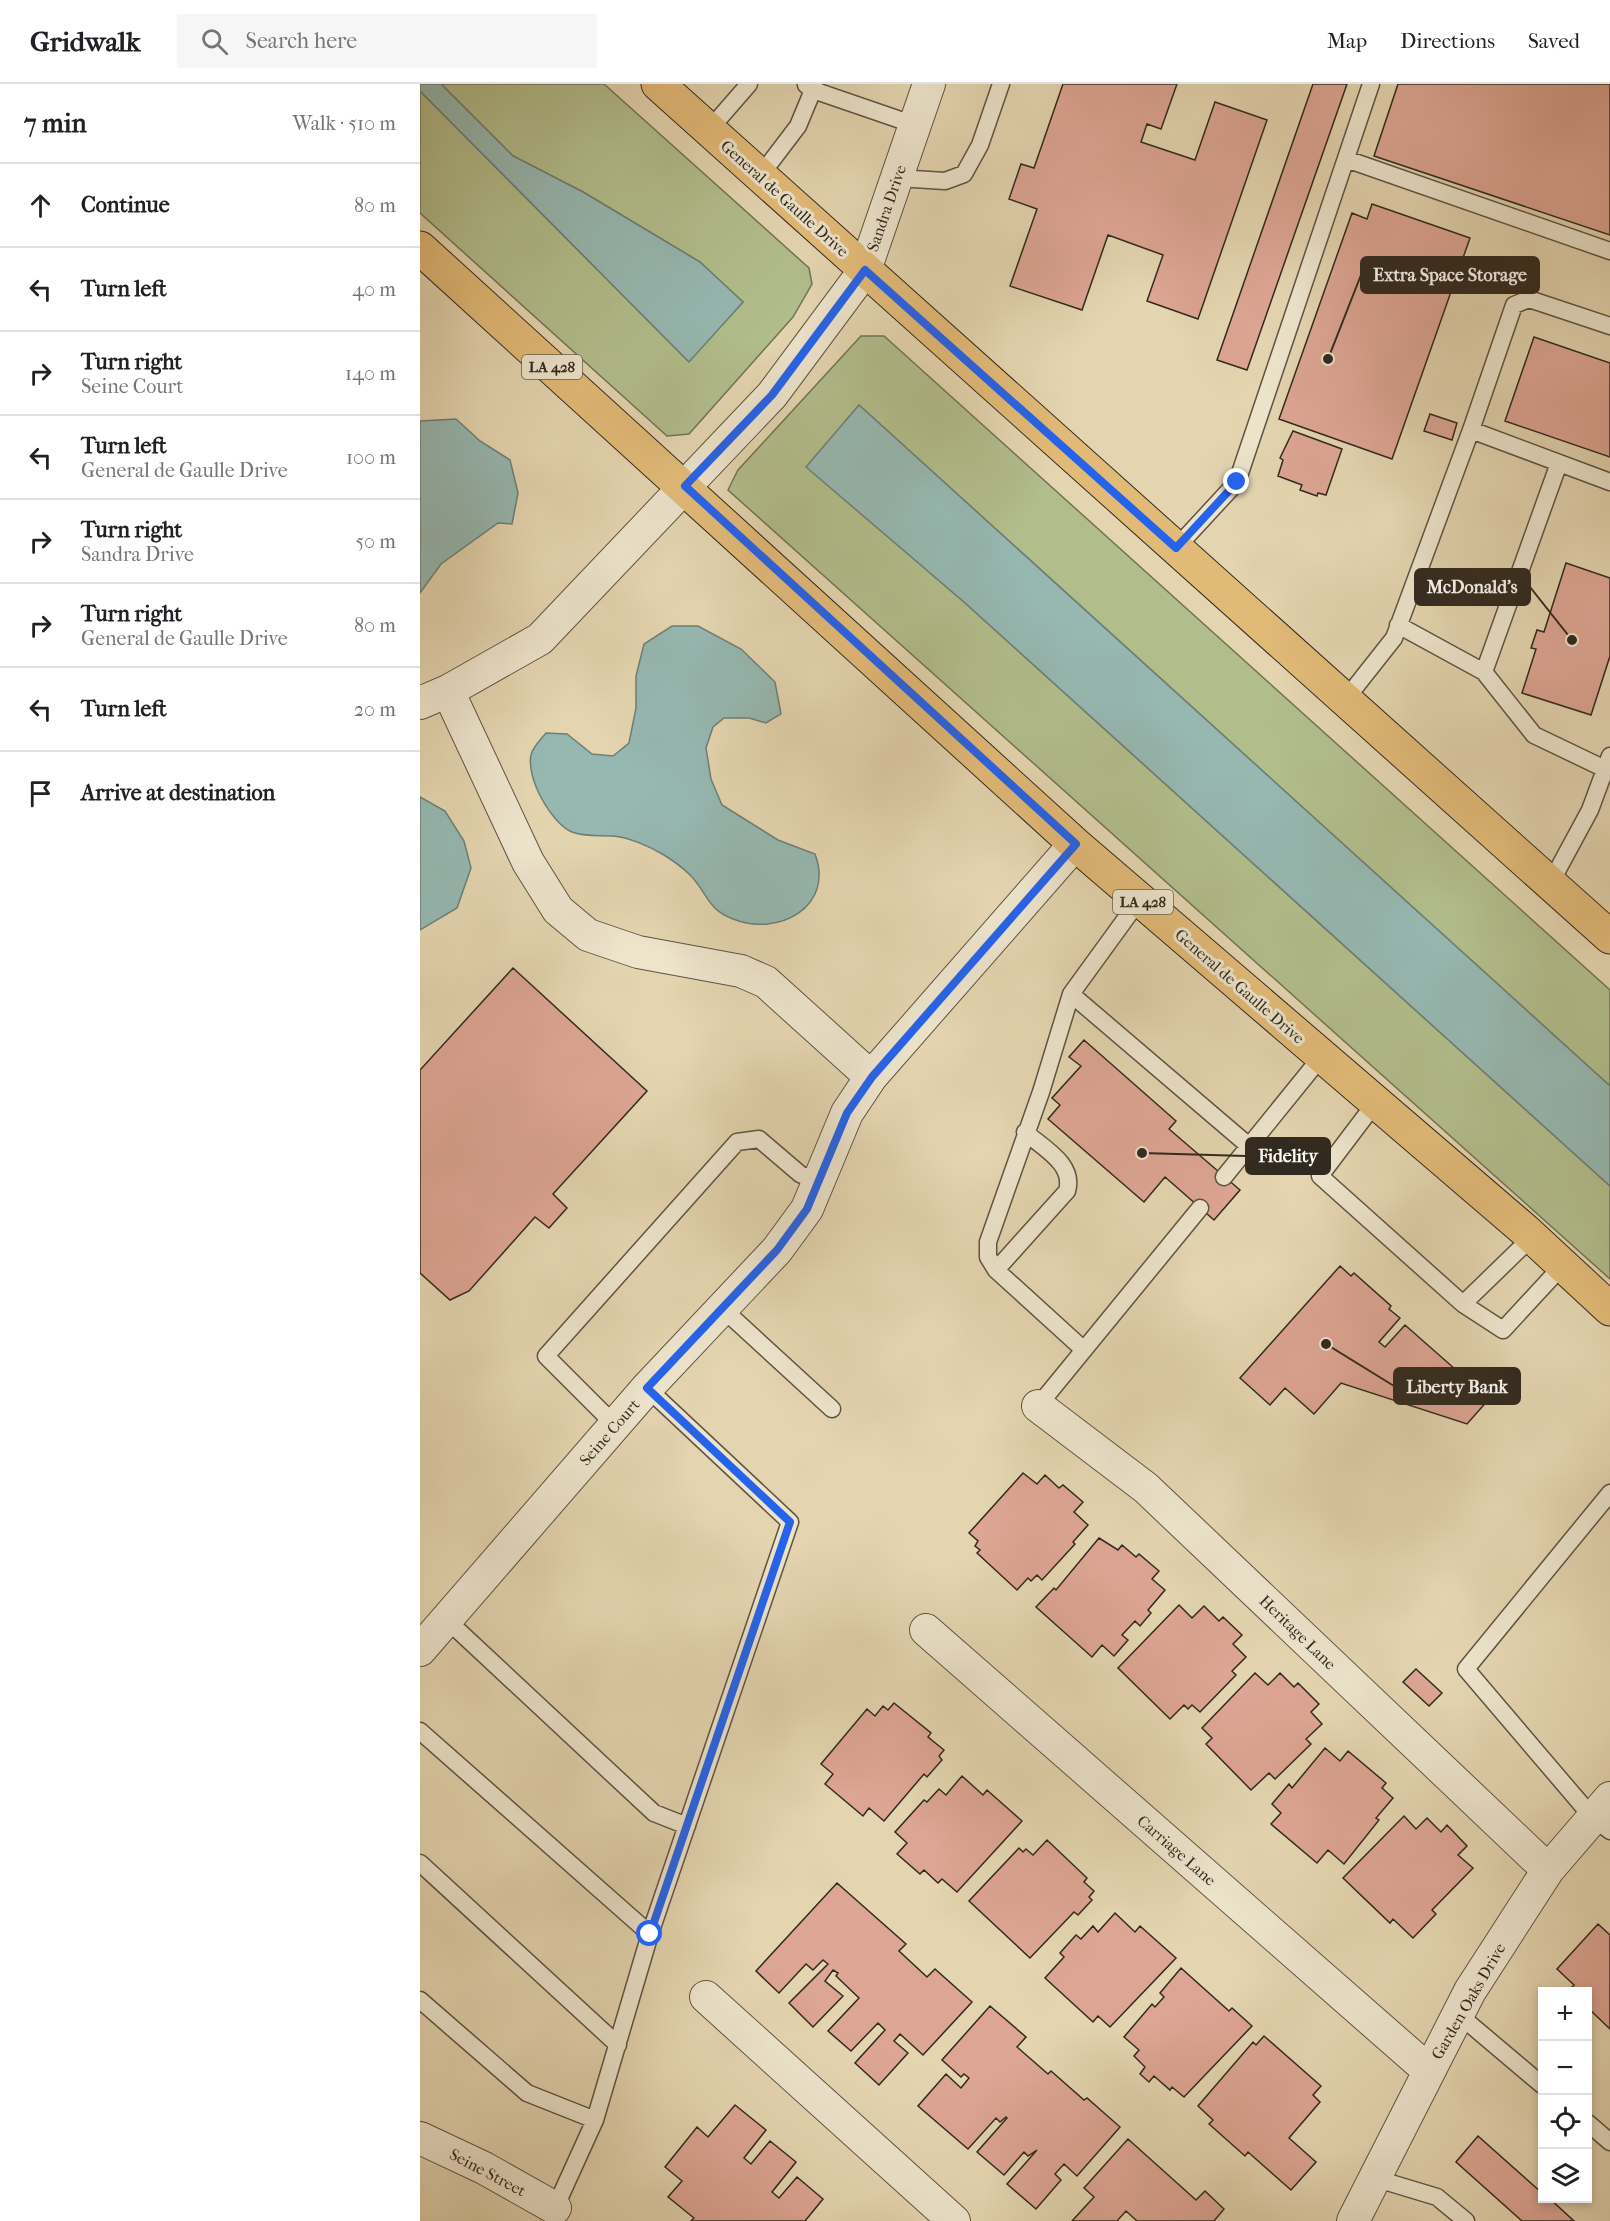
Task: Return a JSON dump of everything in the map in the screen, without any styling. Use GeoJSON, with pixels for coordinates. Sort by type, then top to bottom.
{"type":"FeatureCollection","features":[{"type":"Feature","properties":{"kind":"main road","name":"General de Gaulle Drive"},"geometry":{"type":"LineString","coordinates":[[658,84],[1610,937]]}},
{"type":"Feature","properties":{"kind":"main road","name":"General de Gaulle Drive"},"geometry":{"type":"LineString","coordinates":[[420,248],[685,486],[1076,844],[1532,1237],[1610,1309]]}},
{"type":"Feature","properties":{"kind":"street","name":"Sandra Drive"},"geometry":{"type":"LineString","coordinates":[[420,703],[448,691],[540,639],[772,395],[865,270],[929,84]]}},
{"type":"Feature","properties":{"kind":"street"},"geometry":{"type":"LineString","coordinates":[[448,691],[528,862],[558,910],[588,935],[638,952],[741,971],[766,982],[872,1077]]}},
{"type":"Feature","properties":{"kind":"street","name":"Seine Court"},"geometry":{"type":"LineString","coordinates":[[420,1650],[647,1388],[777,1250],[807,1209],[847,1113],[872,1077],[1076,844]]}},
{"type":"Feature","properties":{"kind":"street","name":"Heritage Lane"},"geometry":{"type":"LineString","coordinates":[[1038,1406],[1146,1488],[1548,1870]]}},
{"type":"Feature","properties":{"kind":"street","name":"Carriage Lane"},"geometry":{"type":"LineString","coordinates":[[926,1630],[1428,2070]]}},
{"type":"Feature","properties":{"kind":"street","name":"Garden Oaks Drive"},"geometry":{"type":"LineString","coordinates":[[1353,2221],[1458,2014],[1548,1870],[1604,1816]]}},
{"type":"Feature","properties":{"kind":"street"},"geometry":{"type":"LineString","coordinates":[[706,1997],[954,2221]]}},
{"type":"Feature","properties":{"kind":"street","name":"Seine Street"},"geometry":{"type":"LineString","coordinates":[[420,2138],[484,2168],[555,2208]]}},
{"type":"Feature","properties":{"kind":"lane"},"geometry":{"type":"LineString","coordinates":[[709,130],[748,84]]}},
{"type":"Feature","properties":{"kind":"lane"},"geometry":{"type":"LineString","coordinates":[[897,178],[945,181],[964,174],[980,145],[1001,84]]}},
{"type":"Feature","properties":{"kind":"lane"},"geometry":{"type":"LineString","coordinates":[[1176,548],[1237,482],[1371,84]]}},
{"type":"Feature","properties":{"kind":"lane"},"geometry":{"type":"LineString","coordinates":[[760,176],[798,126],[810,86],[915,125]]}},
{"type":"Feature","properties":{"kind":"lane"},"geometry":{"type":"LineString","coordinates":[[1346,159],[1610,251]]}},
{"type":"Feature","properties":{"kind":"lane"},"geometry":{"type":"LineString","coordinates":[[1345,700],[1394,638],[1471,430],[1507,318],[1514,305],[1529,299],[1610,326]]}},
{"type":"Feature","properties":{"kind":"lane"},"geometry":{"type":"LineString","coordinates":[[1471,430],[1610,482]]}},
{"type":"Feature","properties":{"kind":"lane"},"geometry":{"type":"LineString","coordinates":[[1484,672],[1559,463]]}},
{"type":"Feature","properties":{"kind":"lane"},"geometry":{"type":"LineString","coordinates":[[1398,625],[1484,672],[1534,735],[1607,763],[1590,810],[1550,884]]}},
{"type":"Feature","properties":{"kind":"lane"},"geometry":{"type":"LineString","coordinates":[[1084,1350],[996,1270],[988,1257],[988,1242],[1041,1092],[1071,994],[1140,899]]}},
{"type":"Feature","properties":{"kind":"lane"},"geometry":{"type":"LineString","coordinates":[[1071,994],[1249,1146]]}},
{"type":"Feature","properties":{"kind":"lane"},"geometry":{"type":"LineString","coordinates":[[1224,1177],[1322,1056]]}},
{"type":"Feature","properties":{"kind":"lane"},"geometry":{"type":"LineString","coordinates":[[1376,1102],[1320,1176],[1463,1304],[1503,1330],[1563,1265]]}},
{"type":"Feature","properties":{"kind":"lane"},"geometry":{"type":"LineString","coordinates":[[996,1270],[1067,1191],[1070,1181],[1062,1164],[1025,1132]]}},
{"type":"Feature","properties":{"kind":"lane"},"geometry":{"type":"LineString","coordinates":[[615,1425],[546,1356],[737,1142],[759,1139],[800,1174],[818,1182]]}},
{"type":"Feature","properties":{"kind":"lane"},"geometry":{"type":"LineString","coordinates":[[1038,1406],[1200,1208]]}},
{"type":"Feature","properties":{"kind":"lane"},"geometry":{"type":"LineString","coordinates":[[1463,1304],[1532,1237]]}},
{"type":"Feature","properties":{"kind":"lane"},"geometry":{"type":"LineString","coordinates":[[723,1309],[832,1409]]}},
{"type":"Feature","properties":{"kind":"lane"},"geometry":{"type":"LineString","coordinates":[[555,2208],[595,2120],[650,1934],[790,1522],[647,1388]]}},
{"type":"Feature","properties":{"kind":"lane"},"geometry":{"type":"LineString","coordinates":[[1604,1816],[1466,1669],[1610,1493]]}},
{"type":"Feature","properties":{"kind":"lane"},"geometry":{"type":"LineString","coordinates":[[447,1620],[654,1813],[687,1826]]}},
{"type":"Feature","properties":{"kind":"lane"},"geometry":{"type":"LineString","coordinates":[[420,1731],[650,1934]]}},
{"type":"Feature","properties":{"kind":"lane"},"geometry":{"type":"LineString","coordinates":[[420,1863],[618,2045]]}},
{"type":"Feature","properties":{"kind":"lane"},"geometry":{"type":"LineString","coordinates":[[420,2000],[527,2093],[595,2120]]}},
{"type":"Feature","properties":{"kind":"lane"},"geometry":{"type":"LineString","coordinates":[[1458,2014],[1538,2082]]}},
{"type":"Feature","properties":{"kind":"lane"},"geometry":{"type":"LineString","coordinates":[[1592,2127],[1610,2142]]}},
{"type":"Feature","properties":{"kind":"lane"},"geometry":{"type":"LineString","coordinates":[[1374,2178],[1437,2197],[1466,2221]]}},
{"type":"Feature","properties":{"kind":"green space"},"geometry":{"type":"Polygon","coordinates":[[[441,84],[604,84],[809,268],[812,284],[793,317],[689,434],[667,436],[420,213],[420,91],[688,361],[743,302],[700,262],[583,192],[513,156],[441,84]]]}},
{"type":"Feature","properties":{"kind":"green space"},"geometry":{"type":"Polygon","coordinates":[[[861,336],[884,336],[1610,990],[1610,1086],[859,405],[807,467],[964,602],[1610,1186],[1610,1279],[728,490],[738,470],[861,336]]]}},
{"type":"Feature","properties":{"kind":"water"},"geometry":{"type":"Polygon","coordinates":[[[420,84],[441,84],[513,156],[583,192],[700,262],[743,302],[689,362],[420,91],[420,84]]]}},
{"type":"Feature","properties":{"kind":"water"},"geometry":{"type":"Polygon","coordinates":[[[859,405],[1610,1086],[1610,1186],[964,602],[806,467],[859,405]]]}},
{"type":"Feature","properties":{"kind":"water"},"geometry":{"type":"Polygon","coordinates":[[[456,419],[480,441],[510,460],[518,493],[512,524],[498,523],[441,564],[420,593],[420,421],[456,419]]]}},
{"type":"Feature","properties":{"kind":"water"},"geometry":{"type":"Polygon","coordinates":[[[672,626],[698,626],[741,649],[775,682],[781,714],[766,723],[749,718],[724,718],[713,727],[706,748],[711,779],[722,805],[778,840],[815,854],[819,873],[817,889],[810,903],[798,913],[784,920],[768,924],[750,924],[724,915],[712,905],[689,874],[659,852],[625,838],[582,835],[564,827],[548,810],[536,787],[530,765],[531,755],[546,733],[567,734],[592,754],[613,756],[629,743],[636,708],[636,676],[644,644],[672,626]]]}},
{"type":"Feature","properties":{"kind":"water"},"geometry":{"type":"Polygon","coordinates":[[[420,797],[445,811],[464,841],[471,868],[457,908],[420,930],[420,797]]]}},
{"type":"Feature","properties":{"kind":"building"},"geometry":{"type":"Polygon","coordinates":[[[1063,84],[1177,84],[1161,129],[1147,124],[1141,142],[1195,160],[1215,102],[1267,120],[1198,319],[1147,301],[1163,255],[1108,235],[1082,310],[1010,286],[1037,209],[1009,199],[1021,164],[1034,168],[1063,84]]]}},
{"type":"Feature","properties":{"kind":"building"},"geometry":{"type":"Polygon","coordinates":[[[1313,84],[1347,84],[1247,370],[1217,360],[1313,84]]]}},
{"type":"Feature","properties":{"kind":"building"},"geometry":{"type":"Polygon","coordinates":[[[1398,84],[1610,84],[1610,235],[1374,156],[1398,84]]]}},
{"type":"Feature","properties":{"kind":"building"},"geometry":{"type":"Polygon","coordinates":[[[1372,204],[1470,238],[1392,459],[1279,419],[1352,213],[1367,219],[1372,204]]]}},
{"type":"Feature","properties":{"kind":"building"},"geometry":{"type":"Polygon","coordinates":[[[1534,337],[1610,363],[1610,457],[1505,421],[1534,337]]]}},
{"type":"Feature","properties":{"kind":"building"},"geometry":{"type":"Polygon","coordinates":[[[1430,414],[1457,423],[1452,440],[1424,431],[1430,414]]]}},
{"type":"Feature","properties":{"kind":"building"},"geometry":{"type":"Polygon","coordinates":[[[1293,431],[1342,449],[1326,495],[1318,493],[1317,496],[1300,490],[1302,485],[1278,476],[1283,460],[1280,458],[1293,431]]]}},
{"type":"Feature","properties":{"kind":"building"},"geometry":{"type":"Polygon","coordinates":[[[1566,563],[1610,578],[1610,656],[1591,715],[1522,693],[1536,649],[1531,648],[1537,630],[1544,632],[1566,563]]]}},
{"type":"Feature","properties":{"kind":"building"},"geometry":{"type":"Polygon","coordinates":[[[513,968],[647,1091],[553,1194],[567,1208],[549,1228],[535,1217],[469,1291],[450,1300],[420,1273],[420,1070],[513,968]]]}},
{"type":"Feature","properties":{"kind":"building"},"geometry":{"type":"Polygon","coordinates":[[[1084,1040],[1176,1121],[1169,1129],[1240,1190],[1214,1220],[1165,1177],[1144,1202],[1048,1119],[1060,1105],[1052,1098],[1081,1066],[1069,1057],[1084,1040]]]}},
{"type":"Feature","properties":{"kind":"building"},"geometry":{"type":"Polygon","coordinates":[[[1340,1266],[1351,1276],[1354,1273],[1391,1306],[1389,1309],[1400,1318],[1379,1342],[1385,1347],[1405,1325],[1489,1399],[1467,1424],[1341,1383],[1314,1414],[1285,1388],[1270,1405],[1240,1378],[1340,1266]]]}},
{"type":"Feature","properties":{"kind":"building"},"geometry":{"type":"Polygon","coordinates":[[[1023,1473],[1037,1484],[1045,1475],[1059,1488],[1063,1485],[1083,1502],[1074,1512],[1088,1525],[1073,1542],[1075,1544],[1042,1580],[1037,1575],[1031,1581],[1028,1578],[1017,1590],[977,1553],[980,1550],[975,1546],[978,1541],[969,1533],[1023,1473]]]}},
{"type":"Feature","properties":{"kind":"building"},"geometry":{"type":"Polygon","coordinates":[[[1099,1538],[1118,1550],[1122,1545],[1136,1557],[1139,1554],[1159,1571],[1152,1579],[1165,1590],[1148,1610],[1151,1613],[1140,1626],[1135,1621],[1122,1635],[1128,1640],[1114,1656],[1102,1645],[1092,1657],[1036,1607],[1054,1588],[1056,1590],[1099,1538]]]}},
{"type":"Feature","properties":{"kind":"building"},"geometry":{"type":"Polygon","coordinates":[[[1179,1605],[1192,1618],[1204,1606],[1219,1621],[1223,1617],[1242,1635],[1233,1644],[1246,1657],[1232,1671],[1236,1675],[1200,1712],[1192,1705],[1188,1709],[1184,1705],[1170,1719],[1118,1668],[1179,1605]]]}},
{"type":"Feature","properties":{"kind":"building"},"geometry":{"type":"Polygon","coordinates":[[[1416,1669],[1442,1693],[1429,1706],[1403,1682],[1416,1669]]]}},
{"type":"Feature","properties":{"kind":"building"},"geometry":{"type":"Polygon","coordinates":[[[1255,1673],[1268,1685],[1280,1673],[1294,1687],[1298,1683],[1319,1704],[1311,1712],[1322,1724],[1306,1739],[1311,1744],[1275,1779],[1269,1773],[1251,1790],[1206,1744],[1212,1738],[1202,1728],[1255,1673]]]}},
{"type":"Feature","properties":{"kind":"building"},"geometry":{"type":"Polygon","coordinates":[[[894,1703],[931,1733],[928,1737],[944,1750],[939,1756],[942,1760],[927,1777],[924,1774],[884,1821],[869,1808],[863,1816],[825,1784],[833,1774],[821,1764],[867,1709],[875,1716],[883,1706],[888,1710],[894,1703]]]}},
{"type":"Feature","properties":{"kind":"building"},"geometry":{"type":"Polygon","coordinates":[[[1325,1748],[1340,1761],[1348,1751],[1386,1783],[1382,1788],[1393,1798],[1376,1818],[1379,1820],[1344,1864],[1328,1850],[1317,1863],[1271,1824],[1281,1813],[1272,1804],[1289,1784],[1292,1788],[1325,1748]]]}},
{"type":"Feature","properties":{"kind":"building"},"geometry":{"type":"Polygon","coordinates":[[[962,1776],[983,1795],[987,1790],[1022,1821],[957,1892],[942,1879],[938,1883],[924,1870],[920,1874],[897,1854],[907,1843],[895,1832],[924,1800],[927,1802],[939,1789],[946,1795],[962,1776]]]}},
{"type":"Feature","properties":{"kind":"building"},"geometry":{"type":"Polygon","coordinates":[[[1404,1816],[1416,1829],[1427,1818],[1441,1832],[1447,1825],[1467,1846],[1458,1855],[1473,1868],[1432,1910],[1436,1914],[1413,1938],[1393,1919],[1390,1923],[1343,1878],[1404,1816]]]}},
{"type":"Feature","properties":{"kind":"building"},"geometry":{"type":"Polygon","coordinates":[[[1047,1840],[1087,1878],[1084,1882],[1094,1891],[1089,1897],[1092,1900],[1078,1915],[1074,1912],[1030,1958],[969,1901],[1019,1848],[1023,1852],[1026,1849],[1033,1855],[1047,1840]]]}},
{"type":"Feature","properties":{"kind":"building"},"geometry":{"type":"Polygon","coordinates":[[[837,1883],[906,1944],[899,1951],[927,1977],[935,1969],[972,2002],[923,2055],[900,2034],[894,2041],[908,2053],[879,2085],[855,2063],[885,2030],[878,2023],[851,2051],[828,2031],[859,1998],[836,1976],[838,1973],[833,1970],[825,1981],[843,1996],[813,2027],[789,2003],[828,1964],[823,1960],[813,1970],[806,1964],[779,1993],[756,1971],[837,1883]]]}},
{"type":"Feature","properties":{"kind":"building"},"geometry":{"type":"Polygon","coordinates":[[[1115,1913],[1135,1932],[1140,1926],[1176,1958],[1110,2027],[1098,2016],[1093,2022],[1045,1978],[1064,1957],[1060,1953],[1076,1935],[1081,1939],[1093,1926],[1098,1932],[1115,1913]]]}},
{"type":"Feature","properties":{"kind":"building"},"geometry":{"type":"Polygon","coordinates":[[[1598,1924],[1610,1935],[1610,2029],[1592,2012],[1592,1987],[1572,1987],[1574,1985],[1557,1969],[1598,1924]]]}},
{"type":"Feature","properties":{"kind":"building"},"geometry":{"type":"Polygon","coordinates":[[[1181,1968],[1229,2011],[1232,2008],[1252,2026],[1184,2097],[1172,2087],[1170,2090],[1154,2076],[1149,2082],[1140,2074],[1145,2067],[1134,2056],[1139,2050],[1124,2037],[1152,2004],[1155,2007],[1164,1997],[1160,1993],[1181,1968]]]}},
{"type":"Feature","properties":{"kind":"building"},"geometry":{"type":"Polygon","coordinates":[[[990,2006],[1026,2037],[1017,2047],[1048,2074],[1051,2071],[1084,2100],[1087,2098],[1120,2127],[1077,2176],[1064,2164],[1055,2174],[1061,2180],[1036,2209],[1007,2184],[1037,2150],[1028,2156],[1024,2152],[1004,2175],[977,2152],[1006,2117],[1000,2122],[996,2118],[968,2149],[918,2106],[946,2074],[961,2088],[969,2078],[964,2074],[961,2077],[942,2060],[990,2006]]]}},
{"type":"Feature","properties":{"kind":"building"},"geometry":{"type":"Polygon","coordinates":[[[1264,2036],[1321,2086],[1313,2095],[1320,2102],[1289,2138],[1316,2162],[1291,2190],[1248,2152],[1245,2156],[1209,2124],[1213,2120],[1198,2106],[1253,2042],[1256,2045],[1264,2036]]]}},
{"type":"Feature","properties":{"kind":"building"},"geometry":{"type":"Polygon","coordinates":[[[735,2105],[766,2130],[744,2158],[751,2164],[770,2141],[796,2162],[772,2192],[779,2198],[797,2177],[823,2199],[805,2221],[691,2221],[694,2218],[668,2197],[682,2181],[665,2167],[697,2127],[708,2137],[735,2105]]]}},
{"type":"Feature","properties":{"kind":"building"},"geometry":{"type":"Polygon","coordinates":[[[1478,2136],[1538,2189],[1538,2203],[1554,2203],[1574,2221],[1522,2221],[1456,2162],[1478,2136]]]}},
{"type":"Feature","properties":{"kind":"building"},"geometry":{"type":"Polygon","coordinates":[[[1128,2139],[1196,2200],[1205,2191],[1224,2209],[1214,2221],[1137,2221],[1126,2211],[1117,2221],[1072,2221],[1094,2197],[1084,2188],[1128,2139]]]}},
{"type":"Feature","properties":{"kind":"place","name":"Extra Space Storage"},"geometry":{"type":"Point","coordinates":[1328,359]}},
{"type":"Feature","properties":{"kind":"place","name":"McDonald's"},"geometry":{"type":"Point","coordinates":[1572,640]}},
{"type":"Feature","properties":{"kind":"place","name":"Fidelity"},"geometry":{"type":"Point","coordinates":[1142,1153]}},
{"type":"Feature","properties":{"kind":"place","name":"Liberty Bank"},"geometry":{"type":"Point","coordinates":[1326,1344]}},
{"type":"Feature","properties":{"kind":"route"},"geometry":{"type":"LineString","coordinates":[[650,1934],[790,1522],[647,1388],[777,1250],[807,1209],[847,1113],[872,1077],[900,1042],[1076,844],[685,486],[772,395],[865,270],[1176,548],[1237,482]]}}]}
